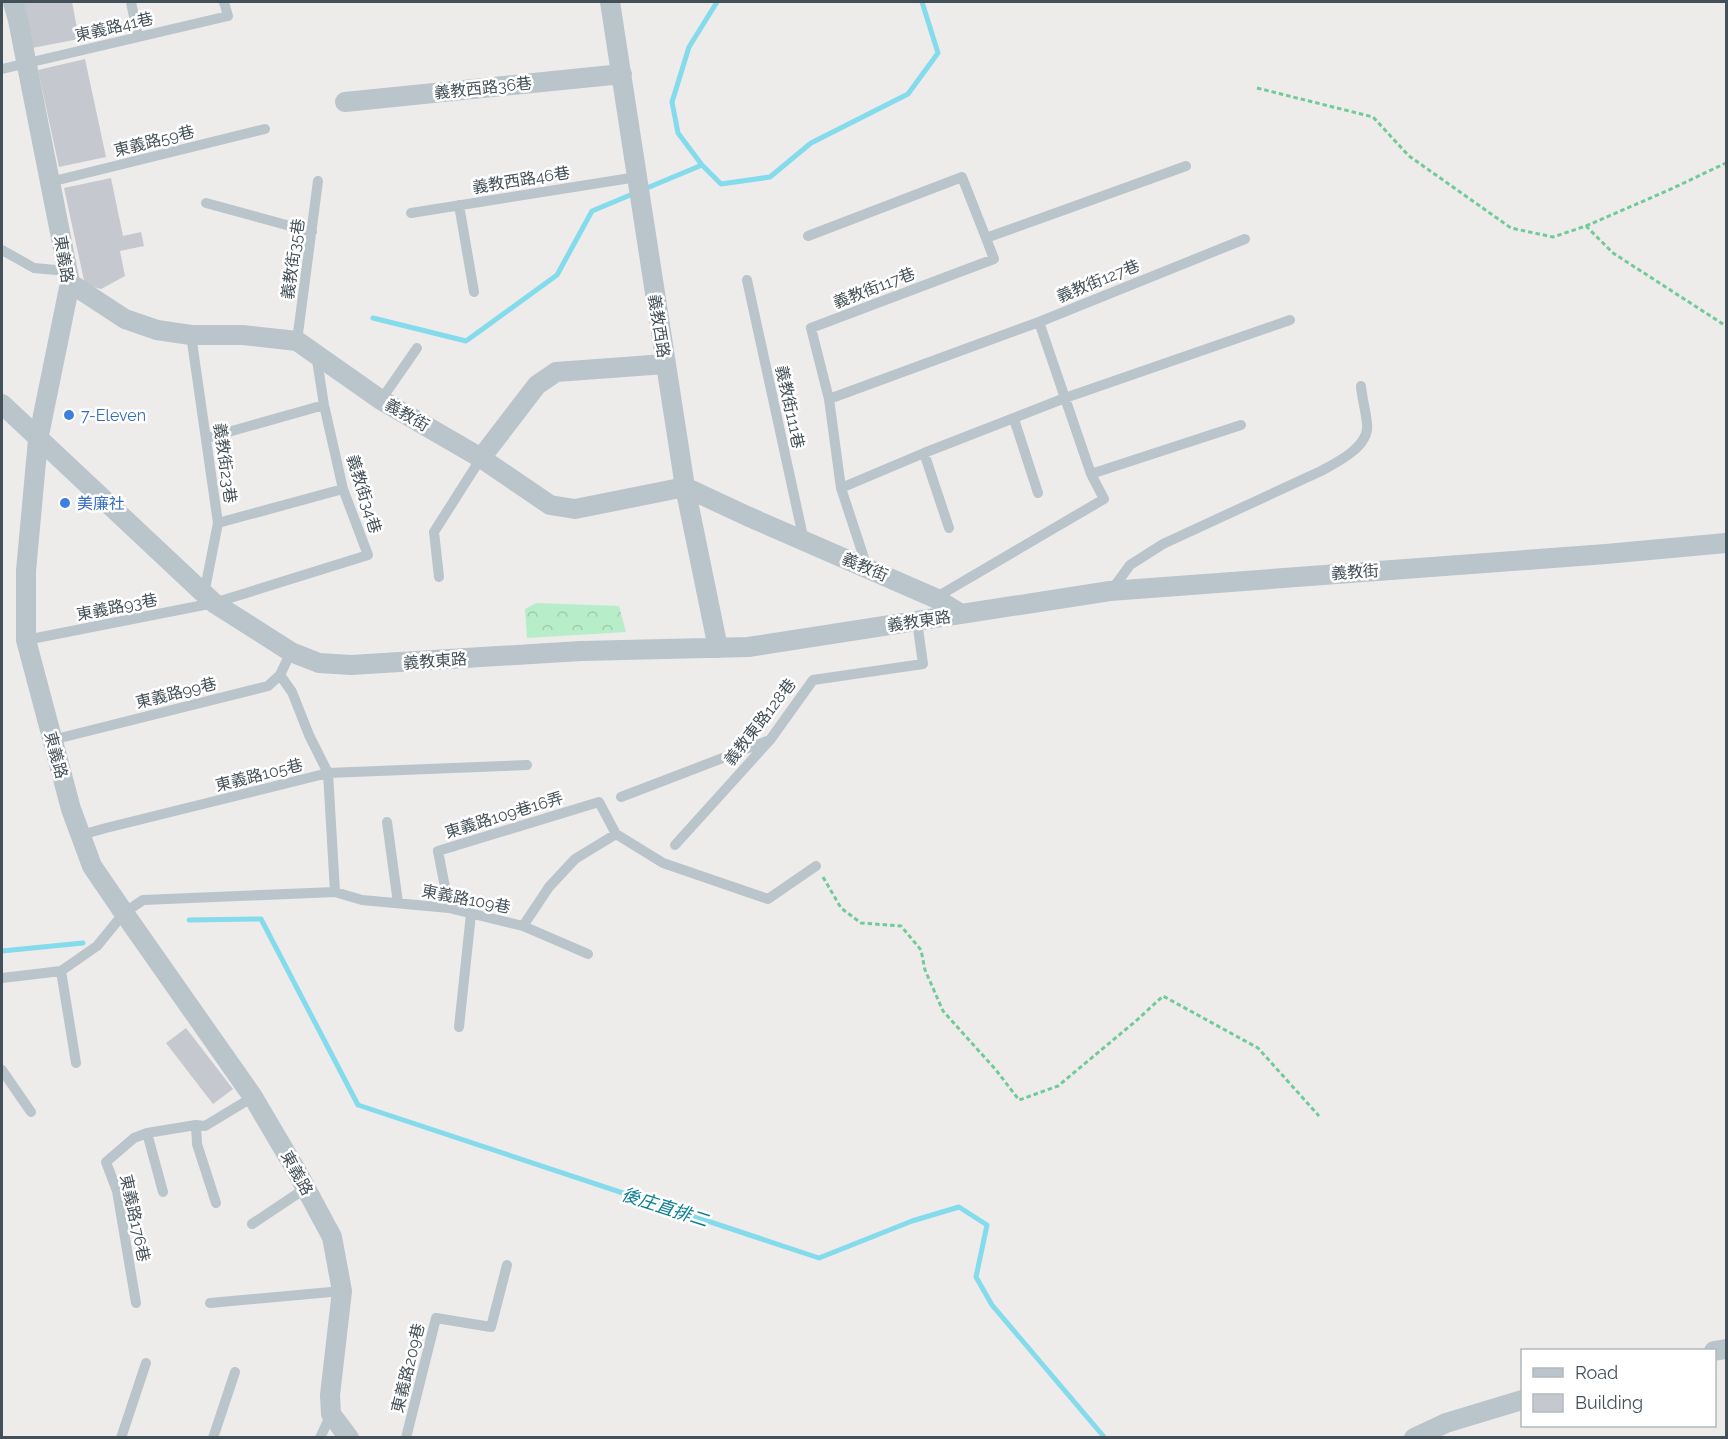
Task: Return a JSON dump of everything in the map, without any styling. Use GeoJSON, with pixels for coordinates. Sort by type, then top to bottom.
{"type":"FeatureCollection","features":[{"type":"Feature","properties":{"kind":"street","name":"東義路"},"geometry":{"type":"LineString","coordinates":[[12,2],[27,63],[69,277],[38,440],[26,572],[26,640],[71,809],[92,866],[253,1096],[332,1237],[342,1291],[330,1395],[332,1414]]}},
{"type":"Feature","properties":{"kind":"street","name":"義教西路"},"geometry":{"type":"LineString","coordinates":[[610,2],[685,487],[717,648]]}},
{"type":"Feature","properties":{"kind":"street","name":"義教西路36巷"},"geometry":{"type":"LineString","coordinates":[[345,102],[621,74]]}},
{"type":"Feature","properties":{"kind":"street","name":"義教街"},"geometry":{"type":"LineString","coordinates":[[69,277],[126,319],[157,330],[191,335],[243,335],[297,341],[381,400],[481,458],[550,506],[575,509],[685,487],[935,598],[961,614],[1110,591],[1606,555],[1726,543]]}},
{"type":"Feature","properties":{"kind":"street"},"geometry":{"type":"LineString","coordinates":[[481,458],[537,385],[556,372],[665,364]]}},
{"type":"Feature","properties":{"kind":"street","name":"義教東路"},"geometry":{"type":"LineString","coordinates":[[2,404],[209,599],[291,652],[319,663],[351,665],[581,651],[747,647],[961,614]]}},
{"type":"Feature","properties":{"kind":"street"},"geometry":{"type":"LineString","coordinates":[[1414,1437],[1446,1423],[1521,1400]]}},
{"type":"Feature","properties":{"kind":"street"},"geometry":{"type":"LineString","coordinates":[[332,1414],[349,1437]]}},
{"type":"Feature","properties":{"kind":"lane"},"geometry":{"type":"LineString","coordinates":[[131,2],[138,37]]}},
{"type":"Feature","properties":{"kind":"lane","name":"東義路41巷"},"geometry":{"type":"LineString","coordinates":[[2,69],[228,16],[225,2]]}},
{"type":"Feature","properties":{"kind":"lane","name":"東義路59巷"},"geometry":{"type":"LineString","coordinates":[[50,182],[265,129]]}},
{"type":"Feature","properties":{"kind":"lane"},"geometry":{"type":"LineString","coordinates":[[986,238],[1186,166]]}},
{"type":"Feature","properties":{"kind":"lane","name":"義教西路46巷"},"geometry":{"type":"LineString","coordinates":[[411,213],[637,177]]}},
{"type":"Feature","properties":{"kind":"lane","name":"義教街117巷"},"geometry":{"type":"LineString","coordinates":[[808,236],[962,177],[994,259],[811,328],[829,399],[841,488],[867,567]]}},
{"type":"Feature","properties":{"kind":"lane","name":"義教街35巷"},"geometry":{"type":"LineString","coordinates":[[297,341],[318,181]]}},
{"type":"Feature","properties":{"kind":"lane"},"geometry":{"type":"LineString","coordinates":[[206,203],[312,232]]}},
{"type":"Feature","properties":{"kind":"lane"},"geometry":{"type":"LineString","coordinates":[[459,205],[474,292]]}},
{"type":"Feature","properties":{"kind":"lane","name":"義教街127巷"},"geometry":{"type":"LineString","coordinates":[[1039,322],[1245,239]]}},
{"type":"Feature","properties":{"kind":"lane"},"geometry":{"type":"LineString","coordinates":[[2,250],[34,268],[69,277]]}},
{"type":"Feature","properties":{"kind":"lane","name":"義教街111巷"},"geometry":{"type":"LineString","coordinates":[[747,280],[804,541]]}},
{"type":"Feature","properties":{"kind":"lane"},"geometry":{"type":"LineString","coordinates":[[841,488],[1065,398],[1290,320]]}},
{"type":"Feature","properties":{"kind":"lane"},"geometry":{"type":"LineString","coordinates":[[829,399],[1039,322],[1090,474],[1104,499],[935,598]]}},
{"type":"Feature","properties":{"kind":"lane","name":"義教街23巷"},"geometry":{"type":"LineString","coordinates":[[191,335],[219,524],[209,599]]}},
{"type":"Feature","properties":{"kind":"lane"},"geometry":{"type":"LineString","coordinates":[[381,400],[417,348]]}},
{"type":"Feature","properties":{"kind":"lane","name":"義教街34巷"},"geometry":{"type":"LineString","coordinates":[[209,599],[368,555],[343,489],[324,405],[316,354]]}},
{"type":"Feature","properties":{"kind":"lane"},"geometry":{"type":"LineString","coordinates":[[1110,591],[1130,565],[1163,544],[1321,471],[1344,458],[1365,439],[1368,425],[1361,386]]}},
{"type":"Feature","properties":{"kind":"lane"},"geometry":{"type":"LineString","coordinates":[[207,438],[324,405]]}},
{"type":"Feature","properties":{"kind":"lane"},"geometry":{"type":"LineString","coordinates":[[1014,419],[1038,493]]}},
{"type":"Feature","properties":{"kind":"lane"},"geometry":{"type":"LineString","coordinates":[[1090,474],[1241,425]]}},
{"type":"Feature","properties":{"kind":"lane"},"geometry":{"type":"LineString","coordinates":[[924,453],[949,528]]}},
{"type":"Feature","properties":{"kind":"lane"},"geometry":{"type":"LineString","coordinates":[[439,577],[434,532],[481,458]]}},
{"type":"Feature","properties":{"kind":"lane"},"geometry":{"type":"LineString","coordinates":[[219,524],[343,489]]}},
{"type":"Feature","properties":{"kind":"lane","name":"東義路93巷"},"geometry":{"type":"LineString","coordinates":[[26,640],[209,599]]}},
{"type":"Feature","properties":{"kind":"lane","name":"義教東路128巷"},"geometry":{"type":"LineString","coordinates":[[675,845],[770,740],[813,680],[923,664],[917,621]]}},
{"type":"Feature","properties":{"kind":"lane"},"geometry":{"type":"LineString","coordinates":[[291,652],[280,675],[292,692],[309,735],[328,773],[526,765]]}},
{"type":"Feature","properties":{"kind":"lane","name":"東義路99巷"},"geometry":{"type":"LineString","coordinates":[[52,740],[268,686],[280,675]]}},
{"type":"Feature","properties":{"kind":"lane"},"geometry":{"type":"LineString","coordinates":[[621,797],[770,740]]}},
{"type":"Feature","properties":{"kind":"lane","name":"東義路105巷"},"geometry":{"type":"LineString","coordinates":[[81,835],[328,773],[335,892]]}},
{"type":"Feature","properties":{"kind":"lane","name":"東義路109巷16弄"},"geometry":{"type":"LineString","coordinates":[[448,908],[438,851],[599,802],[616,834]]}},
{"type":"Feature","properties":{"kind":"lane"},"geometry":{"type":"LineString","coordinates":[[387,822],[398,903]]}},
{"type":"Feature","properties":{"kind":"lane"},"geometry":{"type":"LineString","coordinates":[[616,834],[663,863],[768,899],[816,866]]}},
{"type":"Feature","properties":{"kind":"lane","name":"東義路109巷"},"geometry":{"type":"LineString","coordinates":[[124,913],[143,900],[335,892],[362,900],[448,908],[523,926],[549,887],[575,859],[616,834]]}},
{"type":"Feature","properties":{"kind":"lane"},"geometry":{"type":"LineString","coordinates":[[2,978],[61,971],[97,946],[124,913]]}},
{"type":"Feature","properties":{"kind":"lane"},"geometry":{"type":"LineString","coordinates":[[459,1027],[471,914]]}},
{"type":"Feature","properties":{"kind":"lane"},"geometry":{"type":"LineString","coordinates":[[523,926],[588,954]]}},
{"type":"Feature","properties":{"kind":"lane"},"geometry":{"type":"LineString","coordinates":[[61,971],[76,1063]]}},
{"type":"Feature","properties":{"kind":"lane"},"geometry":{"type":"LineString","coordinates":[[2,1070],[31,1112]]}},
{"type":"Feature","properties":{"kind":"lane","name":"東義路176巷"},"geometry":{"type":"LineString","coordinates":[[136,1303],[117,1191],[106,1162],[134,1138],[147,1133],[196,1125],[205,1126],[253,1096]]}},
{"type":"Feature","properties":{"kind":"lane"},"geometry":{"type":"LineString","coordinates":[[196,1125],[197,1144],[216,1203]]}},
{"type":"Feature","properties":{"kind":"lane"},"geometry":{"type":"LineString","coordinates":[[147,1133],[162,1192]]}},
{"type":"Feature","properties":{"kind":"lane"},"geometry":{"type":"LineString","coordinates":[[252,1224],[306,1188]]}},
{"type":"Feature","properties":{"kind":"lane","name":"東義路209巷"},"geometry":{"type":"LineString","coordinates":[[406,1437],[436,1318],[491,1327],[507,1265]]}},
{"type":"Feature","properties":{"kind":"lane"},"geometry":{"type":"LineString","coordinates":[[210,1303],[342,1291]]}},
{"type":"Feature","properties":{"kind":"lane"},"geometry":{"type":"LineString","coordinates":[[121,1437],[146,1363]]}},
{"type":"Feature","properties":{"kind":"lane"},"geometry":{"type":"LineString","coordinates":[[213,1437],[235,1372]]}},
{"type":"Feature","properties":{"kind":"lane"},"geometry":{"type":"LineString","coordinates":[[320,1437],[332,1414]]}},
{"type":"Feature","properties":{"kind":"path"},"geometry":{"type":"LineString","coordinates":[[1257,88],[1373,117],[1409,156],[1511,228],[1553,237],[1586,226],[1726,163]]}},
{"type":"Feature","properties":{"kind":"path"},"geometry":{"type":"LineString","coordinates":[[1586,226],[1613,253],[1726,326]]}},
{"type":"Feature","properties":{"kind":"path"},"geometry":{"type":"LineString","coordinates":[[816,866],[841,908],[861,923],[901,926],[921,950],[925,970],[943,1011],[996,1070],[1019,1100],[1058,1086],[1163,996],[1258,1048],[1319,1116]]}},
{"type":"Feature","properties":{"kind":"green space"},"geometry":{"type":"Polygon","coordinates":[[[536,603],[619,606],[626,632],[527,638],[525,609],[536,603]]]}},
{"type":"Feature","properties":{"kind":"building"},"geometry":{"type":"Polygon","coordinates":[[[23,2],[72,2],[79,39],[32,48],[23,2]]]}},
{"type":"Feature","properties":{"kind":"building"},"geometry":{"type":"Polygon","coordinates":[[[85,59],[106,157],[59,167],[38,70],[85,59]]]}},
{"type":"Feature","properties":{"kind":"building"},"geometry":{"type":"Polygon","coordinates":[[[111,178],[123,236],[141,232],[144,246],[120,251],[125,276],[101,289],[85,285],[64,188],[111,178]]]}},
{"type":"Feature","properties":{"kind":"building"},"geometry":{"type":"Polygon","coordinates":[[[186,1028],[233,1089],[213,1104],[166,1043],[186,1028]]]}},
{"type":"Feature","properties":{"kind":"waterway"},"geometry":{"type":"LineString","coordinates":[[717,2],[689,47],[672,102],[678,133],[702,165],[721,184],[770,177],[811,143],[908,94],[938,53],[922,2]]}},
{"type":"Feature","properties":{"kind":"waterway"},"geometry":{"type":"LineString","coordinates":[[373,318],[466,341],[557,275],[592,211],[702,165]]}},
{"type":"Feature","properties":{"kind":"waterway","name":"後庄直排二"},"geometry":{"type":"LineString","coordinates":[[189,920],[261,919],[358,1105],[819,1258],[912,1221],[959,1207],[987,1225],[976,1277],[992,1305],[1105,1438]]}},
{"type":"Feature","properties":{"kind":"waterway","name":"後庄直排二"},"geometry":{"type":"LineString","coordinates":[[2,951],[83,943]]}},
{"type":"Feature","properties":{"kind":"place","name":"7-Eleven"},"geometry":{"type":"Point","coordinates":[69,415]}},
{"type":"Feature","properties":{"kind":"place","name":"美廉社"},"geometry":{"type":"Point","coordinates":[65,503]}}]}
